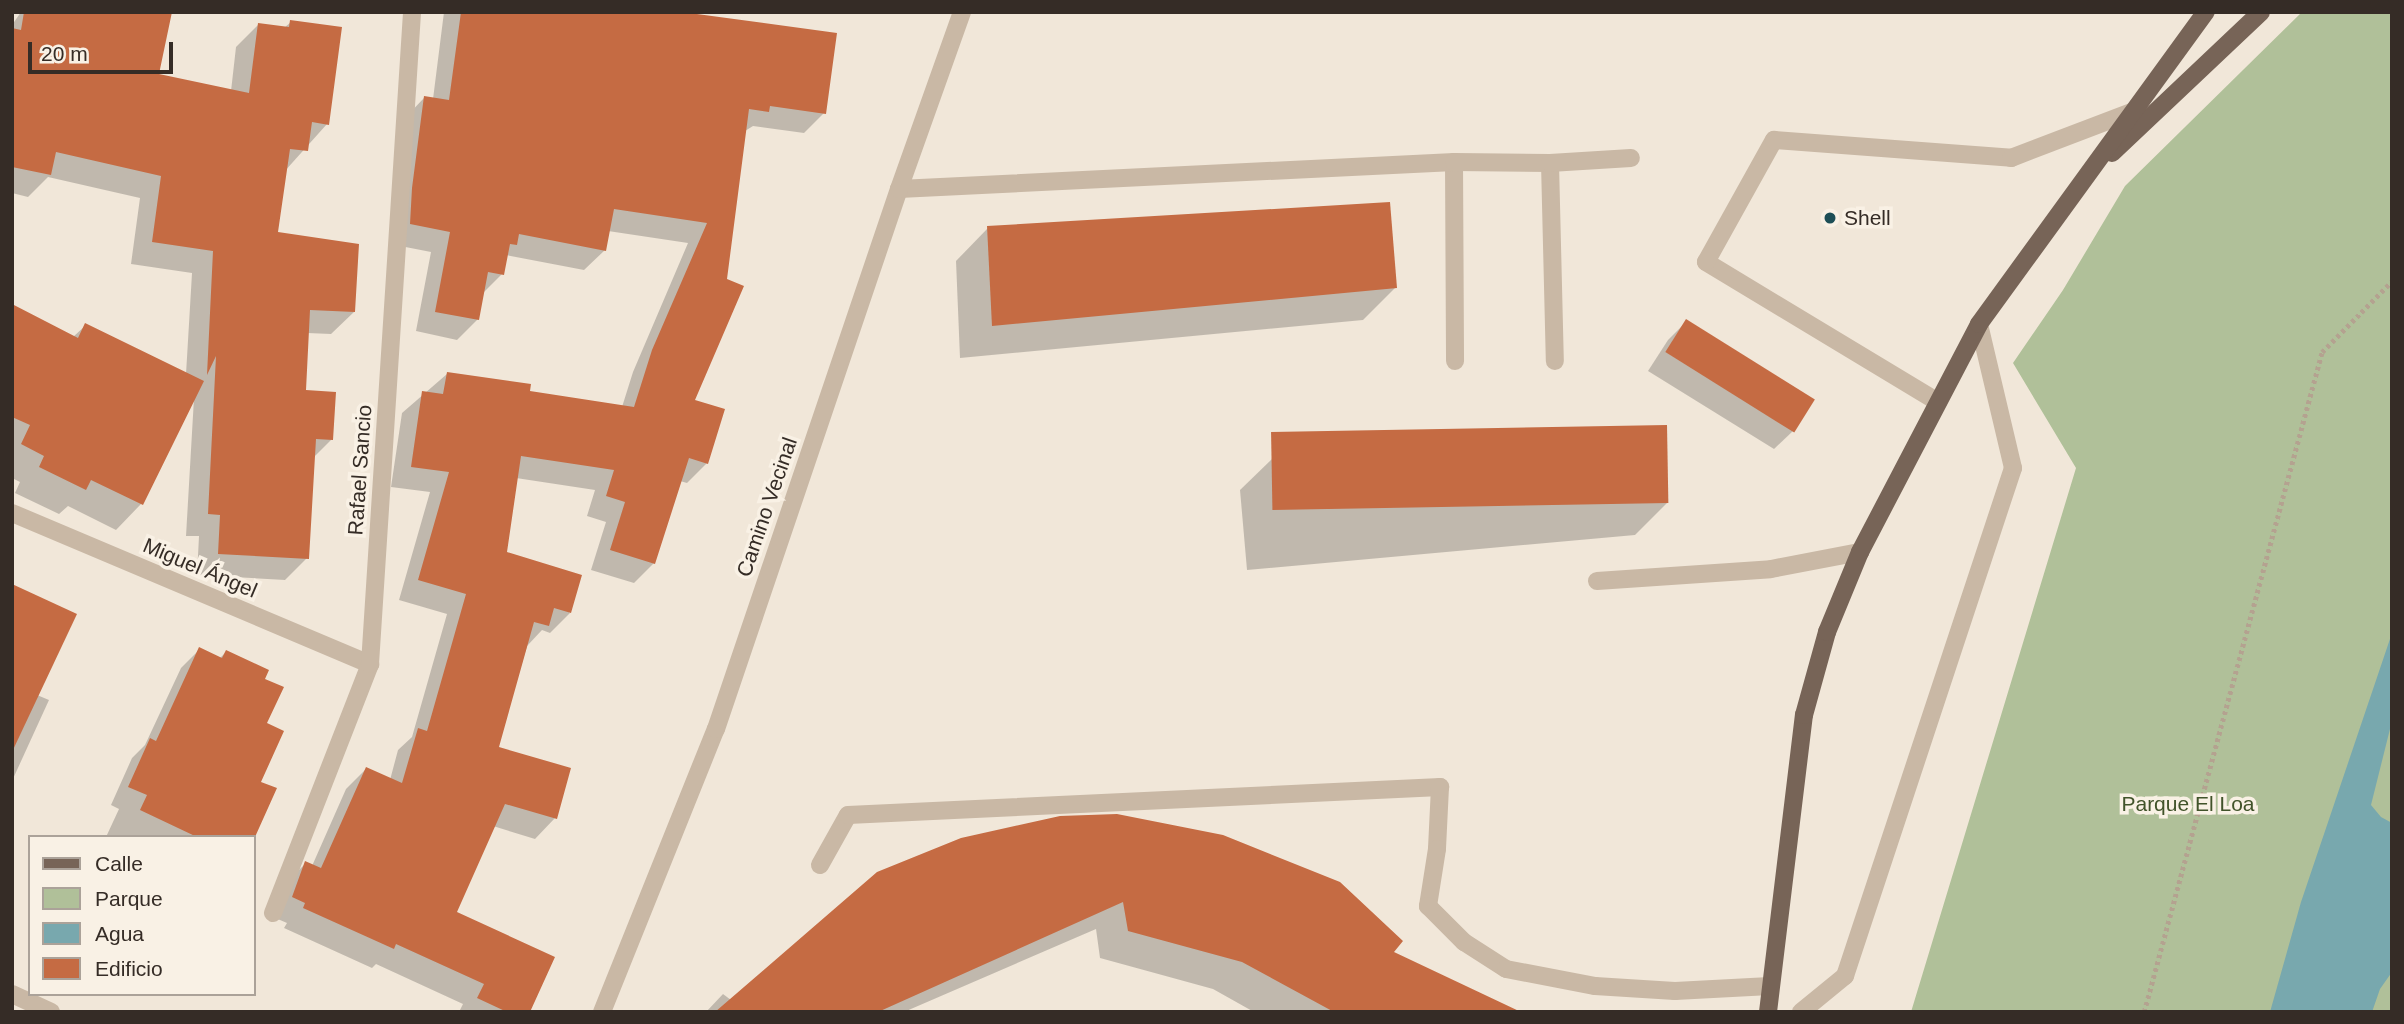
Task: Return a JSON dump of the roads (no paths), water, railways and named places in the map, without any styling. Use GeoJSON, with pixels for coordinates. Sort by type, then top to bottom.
{"type":"FeatureCollection","features":[{"type":"Feature","properties":{"kind":"main road"},"geometry":{"type":"LineString","coordinates":[[1768,1012],[1804,715],[1827,632],[1860,552],[1979,324],[2206,12]]}},
{"type":"Feature","properties":{"kind":"main road"},"geometry":{"type":"LineString","coordinates":[[2082,182],[2261,12]]}},
{"type":"Feature","properties":{"kind":"street","name":"Rafael Sancio"},"geometry":{"type":"LineString","coordinates":[[273,912],[370,664],[412,12]]}},
{"type":"Feature","properties":{"kind":"street","name":"Camino Vecinal"},"geometry":{"type":"LineString","coordinates":[[602,1012],[716,729],[899,189],[962,12]]}},
{"type":"Feature","properties":{"kind":"street"},"geometry":{"type":"LineString","coordinates":[[1938,402],[1706,261],[1774,140],[2011,158],[2134,111]]}},
{"type":"Feature","properties":{"kind":"street"},"geometry":{"type":"LineString","coordinates":[[899,189],[1454,162],[1550,163],[1631,158]]}},
{"type":"Feature","properties":{"kind":"street"},"geometry":{"type":"LineString","coordinates":[[1454,162],[1455,361]]}},
{"type":"Feature","properties":{"kind":"street"},"geometry":{"type":"LineString","coordinates":[[1550,163],[1555,361]]}},
{"type":"Feature","properties":{"kind":"street"},"geometry":{"type":"LineString","coordinates":[[1801,1012],[1845,976],[2013,468],[1979,324]]}},
{"type":"Feature","properties":{"kind":"street","name":"Miguel Ángel"},"geometry":{"type":"LineString","coordinates":[[12,513],[370,664]]}},
{"type":"Feature","properties":{"kind":"street"},"geometry":{"type":"LineString","coordinates":[[1597,581],[1771,569],[1860,552]]}},
{"type":"Feature","properties":{"kind":"street"},"geometry":{"type":"LineString","coordinates":[[820,865],[848,815],[1440,787],[1437,849],[1428,906],[1464,942],[1506,968],[1595,986],[1675,991],[1770,986]]}},
{"type":"Feature","properties":{"kind":"street"},"geometry":{"type":"LineString","coordinates":[[12,994],[51,1012]]}},
{"type":"Feature","properties":{"kind":"water"},"geometry":{"type":"Polygon","coordinates":[[[2392,633],[2392,721],[2371,805],[2381,817],[2392,823],[2392,972],[2380,989],[2372,1012],[2270,1012],[2301,902],[2392,633]]]}},
{"type":"Feature","properties":{"kind":"place","name":"Shell"},"geometry":{"type":"Point","coordinates":[1830,218]}},
{"type":"Feature","properties":{"kind":"park label","name":"Parque El Loa"},"geometry":{"type":"Point","coordinates":[2188,804]}}]}
